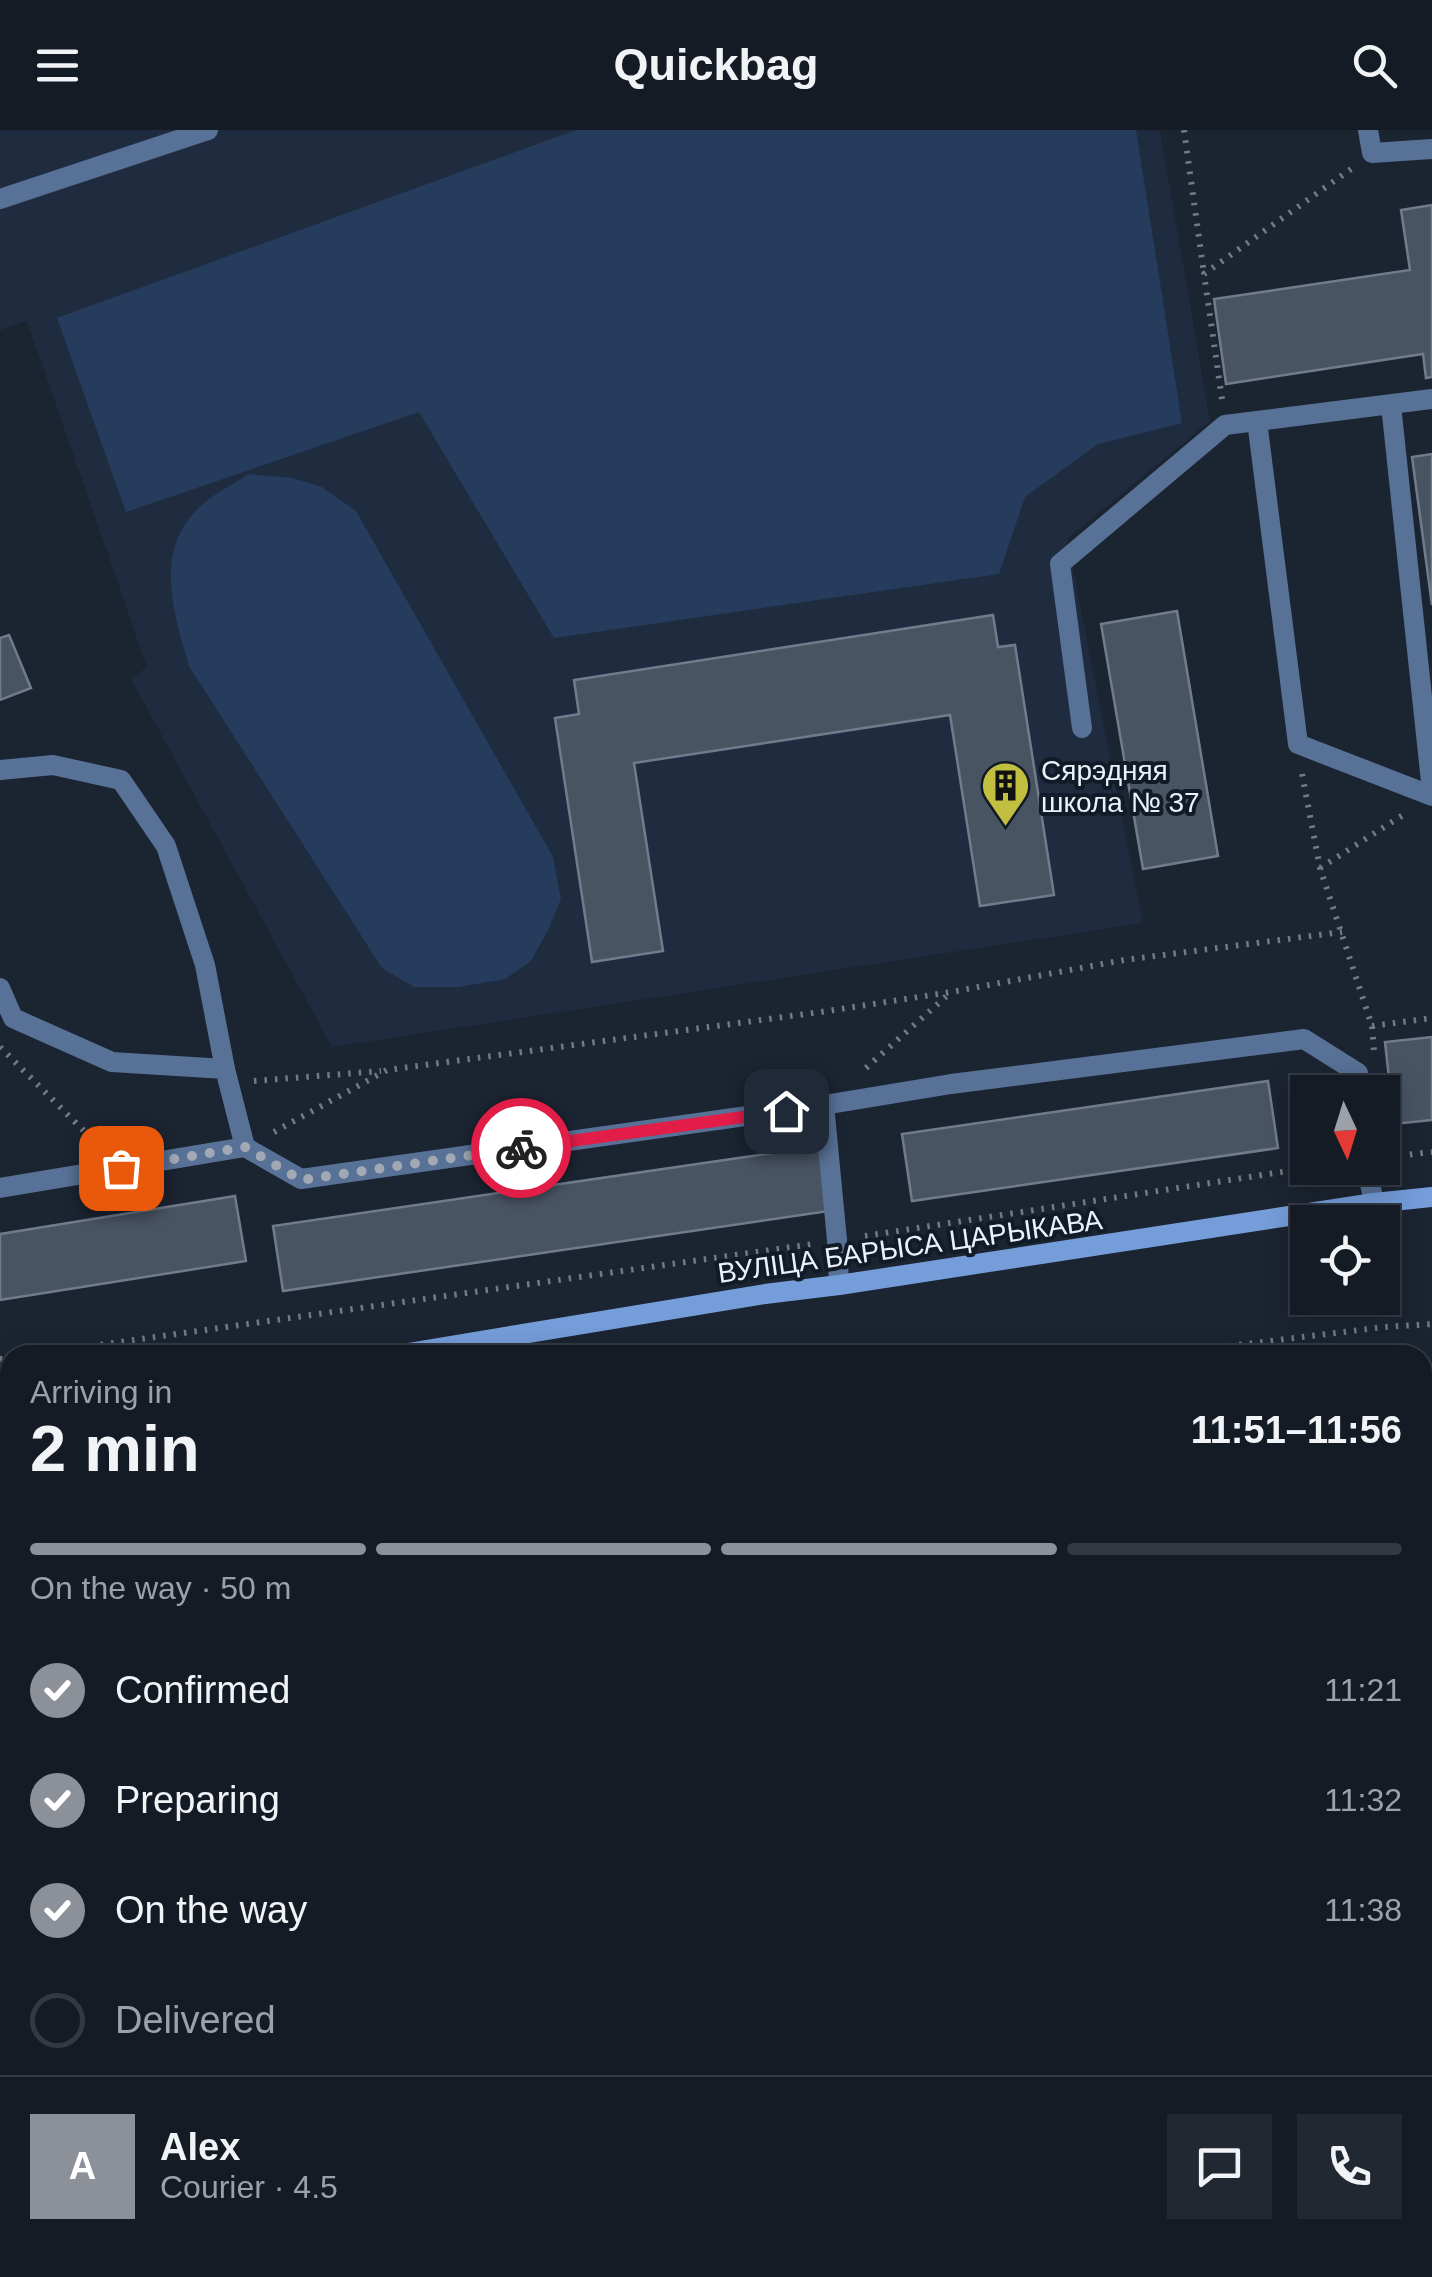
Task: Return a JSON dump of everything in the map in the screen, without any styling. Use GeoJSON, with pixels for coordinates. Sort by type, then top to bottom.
{"type":"FeatureCollection","features":[{"type":"Feature","properties":{"kind":"main road","name":"ВУЛІЦА БАРЫСА ЦАРЫКАВА"},"geometry":{"type":"LineString","coordinates":[[456,1345],[765,1294],[1374,1203],[1432,1198]]}},
{"type":"Feature","properties":{"kind":"street"},"geometry":{"type":"LineString","coordinates":[[0,199],[208,130]]}},
{"type":"Feature","properties":{"kind":"street"},"geometry":{"type":"LineString","coordinates":[[1368,130],[1372,153],[1432,148]]}},
{"type":"Feature","properties":{"kind":"street"},"geometry":{"type":"LineString","coordinates":[[1082,728],[1060,564],[1225,425],[1432,398]]}},
{"type":"Feature","properties":{"kind":"street"},"geometry":{"type":"LineString","coordinates":[[1257,421],[1298,744],[1427,798],[1391,405]]}},
{"type":"Feature","properties":{"kind":"street"},"geometry":{"type":"LineString","coordinates":[[0,770],[54,765],[121,780],[166,846],[206,965],[245,1147]]}},
{"type":"Feature","properties":{"kind":"street"},"geometry":{"type":"LineString","coordinates":[[0,988],[13,1018],[112,1062],[227,1076]]}},
{"type":"Feature","properties":{"kind":"street"},"geometry":{"type":"LineString","coordinates":[[0,1188],[245,1147],[301,1180],[824,1106],[951,1084],[1304,1039],[1358,1075]]}},
{"type":"Feature","properties":{"kind":"street"},"geometry":{"type":"LineString","coordinates":[[824,1106],[840,1285]]}},
{"type":"Feature","properties":{"kind":"street"},"geometry":{"type":"LineString","coordinates":[[1370,1185],[1374,1203]]}},
{"type":"Feature","properties":{"kind":"path"},"geometry":{"type":"LineString","coordinates":[[1184,130],[1225,425]]}},
{"type":"Feature","properties":{"kind":"path"},"geometry":{"type":"LineString","coordinates":[[1204,274],[1372,153]]}},
{"type":"Feature","properties":{"kind":"path"},"geometry":{"type":"LineString","coordinates":[[1298,744],[1320,868],[1372,1026],[1375,1059]]}},
{"type":"Feature","properties":{"kind":"path"},"geometry":{"type":"LineString","coordinates":[[1320,868],[1427,798]]}},
{"type":"Feature","properties":{"kind":"path"},"geometry":{"type":"LineString","coordinates":[[227,1076],[387,1070],[802,1015],[1124,960],[1342,932]]}},
{"type":"Feature","properties":{"kind":"path"},"geometry":{"type":"LineString","coordinates":[[824,1106],[951,992]]}},
{"type":"Feature","properties":{"kind":"path"},"geometry":{"type":"LineString","coordinates":[[1372,1026],[1432,1018]]}},
{"type":"Feature","properties":{"kind":"path"},"geometry":{"type":"LineString","coordinates":[[0,1047],[121,1168]]}},
{"type":"Feature","properties":{"kind":"path"},"geometry":{"type":"LineString","coordinates":[[245,1147],[387,1070]]}},
{"type":"Feature","properties":{"kind":"path"},"geometry":{"type":"LineString","coordinates":[[1400,1156],[1432,1152]]}},
{"type":"Feature","properties":{"kind":"path"},"geometry":{"type":"LineString","coordinates":[[98,1345],[838,1240],[1290,1171]]}},
{"type":"Feature","properties":{"kind":"path"},"geometry":{"type":"LineString","coordinates":[[1237,1345],[1432,1324]]}},
{"type":"Feature","properties":{"kind":"shaded area"},"geometry":{"type":"Polygon","coordinates":[[[0,130],[1160,130],[1210,421],[1067,539],[1143,923],[332,1047],[131,679],[147,667],[27,321],[0,330],[0,130]]]}},
{"type":"Feature","properties":{"kind":"shaded area"},"geometry":{"type":"Polygon","coordinates":[[[576,130],[1136,130],[1182,423],[1098,444],[1025,497],[999,574],[554,638],[419,412],[126,512],[57,318],[576,130]]]}},
{"type":"Feature","properties":{"kind":"shaded area"},"geometry":{"type":"Polygon","coordinates":[[[249,474],[293,478],[322,487],[356,511],[553,857],[561,899],[531,961],[505,979],[458,987],[414,987],[382,968],[189,666],[173,602],[172,560],[177,540],[187,521],[203,504],[249,474]]]}},
{"type":"Feature","properties":{"kind":"building"},"geometry":{"type":"Polygon","coordinates":[[[1432,205],[1432,377],[1426,378],[1423,354],[1226,384],[1214,299],[1410,270],[1401,210],[1432,205]]]}},
{"type":"Feature","properties":{"kind":"building"},"geometry":{"type":"Polygon","coordinates":[[[1432,454],[1432,605],[1412,457],[1432,454]]]}},
{"type":"Feature","properties":{"kind":"building"},"geometry":{"type":"Polygon","coordinates":[[[1177,611],[1218,856],[1143,869],[1101,624],[1177,611]]]}},
{"type":"Feature","properties":{"kind":"building","name":"Сярэдняя школа № 37"},"geometry":{"type":"Polygon","coordinates":[[[993,615],[998,647],[1015,645],[1054,895],[980,906],[950,715],[634,763],[663,951],[592,962],[555,718],[579,714],[574,680],[993,615]]]}},
{"type":"Feature","properties":{"kind":"building"},"geometry":{"type":"Polygon","coordinates":[[[9,635],[31,688],[0,700],[0,638],[9,635]]]}},
{"type":"Feature","properties":{"kind":"building"},"geometry":{"type":"Polygon","coordinates":[[[1432,1037],[1432,1120],[1400,1123],[1400,1075],[1389,1075],[1385,1042],[1432,1037]]]}},
{"type":"Feature","properties":{"kind":"building"},"geometry":{"type":"Polygon","coordinates":[[[1268,1081],[1278,1148],[912,1201],[902,1134],[1268,1081]]]}},
{"type":"Feature","properties":{"kind":"building"},"geometry":{"type":"Polygon","coordinates":[[[820,1146],[829,1211],[283,1291],[273,1226],[820,1146]]]}},
{"type":"Feature","properties":{"kind":"building"},"geometry":{"type":"Polygon","coordinates":[[[235,1196],[246,1261],[0,1300],[0,1234],[235,1196]]]}},
{"type":"Feature","properties":{"kind":"way so far"},"geometry":{"type":"LineString","coordinates":[[121,1168],[245,1147],[301,1180],[521,1148]]}},
{"type":"Feature","properties":{"kind":"place","name":"Сярэдняя школа № 37"},"geometry":{"type":"Point","coordinates":[1006,828]}},
{"type":"Feature","properties":{"kind":"route"},"geometry":{"type":"LineString","coordinates":[[521,1148],[786,1111]]}}]}
